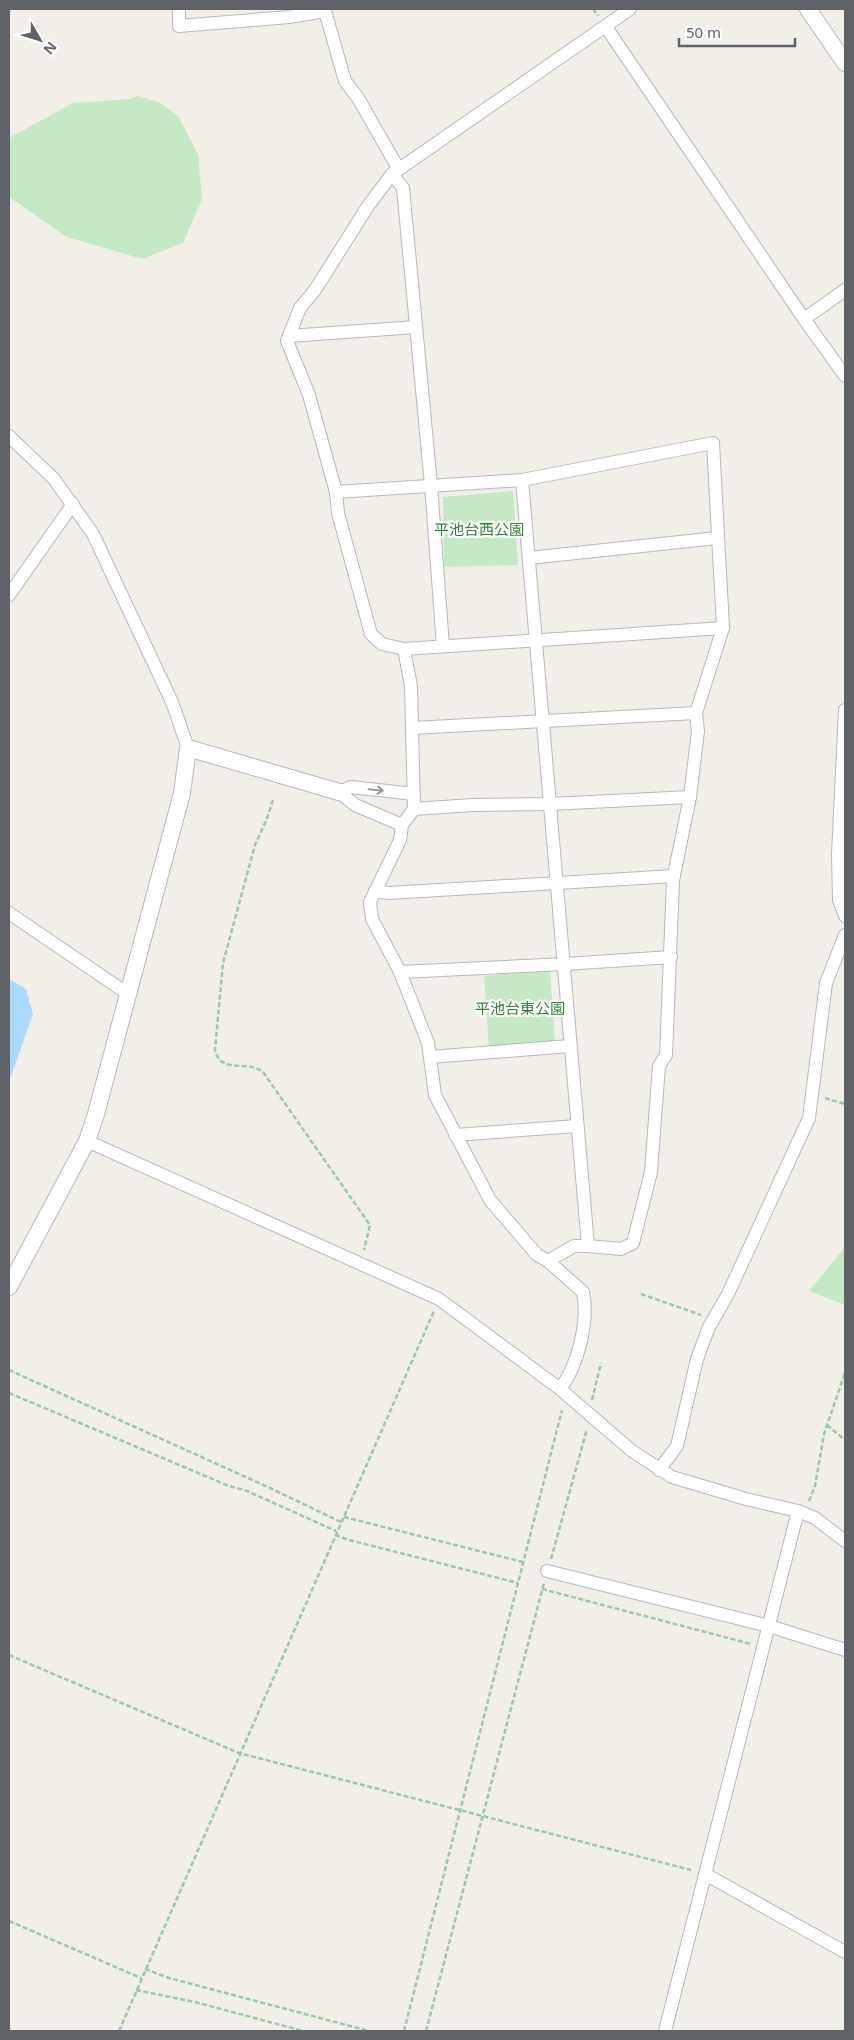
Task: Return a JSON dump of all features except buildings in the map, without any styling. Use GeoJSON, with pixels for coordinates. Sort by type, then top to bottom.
{"type":"FeatureCollection","features":[{"type":"Feature","properties":{"kind":"street"},"geometry":{"type":"LineString","coordinates":[[180,9],[179,26],[289,17],[325,11],[345,81],[358,98],[403,188],[431,485],[443,646]]}},
{"type":"Feature","properties":{"kind":"street"},"geometry":{"type":"LineString","coordinates":[[630,9],[395,171],[386,180],[315,290],[300,308],[288,341],[309,395],[336,492],[338,513],[371,634],[382,644],[404,649],[536,642],[723,628]]}},
{"type":"Feature","properties":{"kind":"street"},"geometry":{"type":"LineString","coordinates":[[808,9],[845,63]]}},
{"type":"Feature","properties":{"kind":"street"},"geometry":{"type":"LineString","coordinates":[[606,27],[804,319],[845,376]]}},
{"type":"Feature","properties":{"kind":"street"},"geometry":{"type":"LineString","coordinates":[[804,319],[845,290]]}},
{"type":"Feature","properties":{"kind":"street"},"geometry":{"type":"LineString","coordinates":[[289,336],[416,328]]}},
{"type":"Feature","properties":{"kind":"street"},"geometry":{"type":"LineString","coordinates":[[9,436],[54,479],[93,534],[172,702],[188,748],[182,794],[96,1114],[87,1141],[9,1287]]}},
{"type":"Feature","properties":{"kind":"street"},"geometry":{"type":"LineString","coordinates":[[336,492],[522,480],[713,443],[723,628],[696,713],[698,732],[690,797],[674,876],[666,1055],[659,1066],[651,1172],[633,1243],[621,1249],[574,1246],[548,1261]]}},
{"type":"Feature","properties":{"kind":"street"},"geometry":{"type":"LineString","coordinates":[[522,480],[588,1246]]}},
{"type":"Feature","properties":{"kind":"street"},"geometry":{"type":"LineString","coordinates":[[9,595],[73,504]]}},
{"type":"Feature","properties":{"kind":"street"},"geometry":{"type":"LineString","coordinates":[[529,558],[717,538]]}},
{"type":"Feature","properties":{"kind":"street"},"geometry":{"type":"LineString","coordinates":[[404,649],[411,686],[414,809],[402,825],[400,840],[370,902],[372,919],[400,972],[428,1043],[434,1095],[490,1200],[537,1255],[548,1261],[583,1292],[584,1330],[564,1393]]}},
{"type":"Feature","properties":{"kind":"street"},"geometry":{"type":"LineString","coordinates":[[845,710],[838,854],[839,900],[845,916]]}},
{"type":"Feature","properties":{"kind":"street"},"geometry":{"type":"LineString","coordinates":[[412,728],[696,713]]}},
{"type":"Feature","properties":{"kind":"street"},"geometry":{"type":"LineString","coordinates":[[188,748],[339,792],[355,805],[402,825]]}},
{"type":"Feature","properties":{"kind":"street"},"geometry":{"type":"LineString","coordinates":[[339,792],[351,787],[414,794]]}},
{"type":"Feature","properties":{"kind":"street"},"geometry":{"type":"LineString","coordinates":[[414,809],[690,797]]}},
{"type":"Feature","properties":{"kind":"street"},"geometry":{"type":"LineString","coordinates":[[375,891],[389,893],[674,876]]}},
{"type":"Feature","properties":{"kind":"street"},"geometry":{"type":"LineString","coordinates":[[9,913],[128,994]]}},
{"type":"Feature","properties":{"kind":"street"},"geometry":{"type":"LineString","coordinates":[[659,1470],[677,1446],[697,1359],[712,1321],[728,1294],[809,1118],[826,983],[845,935]]}},
{"type":"Feature","properties":{"kind":"street"},"geometry":{"type":"LineString","coordinates":[[400,972],[671,957]]}},
{"type":"Feature","properties":{"kind":"street"},"geometry":{"type":"LineString","coordinates":[[430,1057],[570,1046]]}},
{"type":"Feature","properties":{"kind":"street"},"geometry":{"type":"LineString","coordinates":[[455,1135],[577,1126]]}},
{"type":"Feature","properties":{"kind":"street"},"geometry":{"type":"LineString","coordinates":[[87,1141],[439,1299],[564,1393],[632,1451],[672,1478],[801,1512],[815,1518],[845,1541]]}},
{"type":"Feature","properties":{"kind":"street"},"geometry":{"type":"LineString","coordinates":[[664,2031],[763,1648],[801,1512]]}},
{"type":"Feature","properties":{"kind":"street"},"geometry":{"type":"LineString","coordinates":[[548,1572],[769,1626],[845,1650]]}},
{"type":"Feature","properties":{"kind":"street"},"geometry":{"type":"LineString","coordinates":[[705,1874],[845,1952]]}},
{"type":"Feature","properties":{"kind":"path"},"geometry":{"type":"LineString","coordinates":[[273,800],[255,844],[224,963],[215,1050],[217,1057],[226,1065],[251,1066],[264,1072],[370,1226],[360,1264]]}},
{"type":"Feature","properties":{"kind":"path"},"geometry":{"type":"LineString","coordinates":[[812,1094],[845,1104]]}},
{"type":"Feature","properties":{"kind":"path"},"geometry":{"type":"LineString","coordinates":[[641,1294],[690,1310],[712,1321]]}},
{"type":"Feature","properties":{"kind":"path"},"geometry":{"type":"LineString","coordinates":[[118,2031],[439,1299]]}},
{"type":"Feature","properties":{"kind":"path"},"geometry":{"type":"LineString","coordinates":[[426,2031],[548,1572],[601,1363]]}},
{"type":"Feature","properties":{"kind":"path"},"geometry":{"type":"LineString","coordinates":[[9,1370],[341,1522]]}},
{"type":"Feature","properties":{"kind":"path"},"geometry":{"type":"LineString","coordinates":[[801,1512],[815,1486],[824,1434],[845,1373]]}},
{"type":"Feature","properties":{"kind":"path"},"geometry":{"type":"LineString","coordinates":[[9,1393],[229,1486],[247,1491],[349,1540],[518,1583]]}},
{"type":"Feature","properties":{"kind":"path"},"geometry":{"type":"LineString","coordinates":[[404,2031],[562,1411],[564,1393]]}},
{"type":"Feature","properties":{"kind":"path"},"geometry":{"type":"LineString","coordinates":[[827,1425],[845,1440]]}},
{"type":"Feature","properties":{"kind":"path"},"geometry":{"type":"LineString","coordinates":[[344,1517],[523,1562]]}},
{"type":"Feature","properties":{"kind":"path"},"geometry":{"type":"LineString","coordinates":[[542,1589],[763,1648]]}},
{"type":"Feature","properties":{"kind":"path"},"geometry":{"type":"LineString","coordinates":[[9,1655],[239,1753],[705,1874]]}},
{"type":"Feature","properties":{"kind":"path"},"geometry":{"type":"LineString","coordinates":[[9,1921],[142,1978]]}},
{"type":"Feature","properties":{"kind":"path"},"geometry":{"type":"LineString","coordinates":[[146,1969],[169,1978],[369,2031]]}},
{"type":"Feature","properties":{"kind":"path"},"geometry":{"type":"LineString","coordinates":[[136,1990],[195,2002],[303,2031]]}},
{"type":"Feature","properties":{"kind":"green space"},"geometry":{"type":"Polygon","coordinates":[[[137,96],[159,102],[178,116],[198,154],[202,199],[183,243],[142,259],[67,237],[9,197],[9,138],[73,103],[130,99],[137,96]]]}},
{"type":"Feature","properties":{"kind":"green space","name":"平池台西公園"},"geometry":{"type":"Polygon","coordinates":[[[513,491],[518,565],[444,567],[443,497],[513,491]]]}},
{"type":"Feature","properties":{"kind":"green space","name":"平池台東公園"},"geometry":{"type":"Polygon","coordinates":[[[550,970],[555,1042],[489,1047],[484,976],[550,970]]]}},
{"type":"Feature","properties":{"kind":"green space"},"geometry":{"type":"Polygon","coordinates":[[[845,1247],[845,1305],[809,1291],[845,1247]]]}},
{"type":"Feature","properties":{"kind":"water"},"geometry":{"type":"Polygon","coordinates":[[[9,979],[26,989],[33,1014],[9,1082],[9,979]]]}}]}
